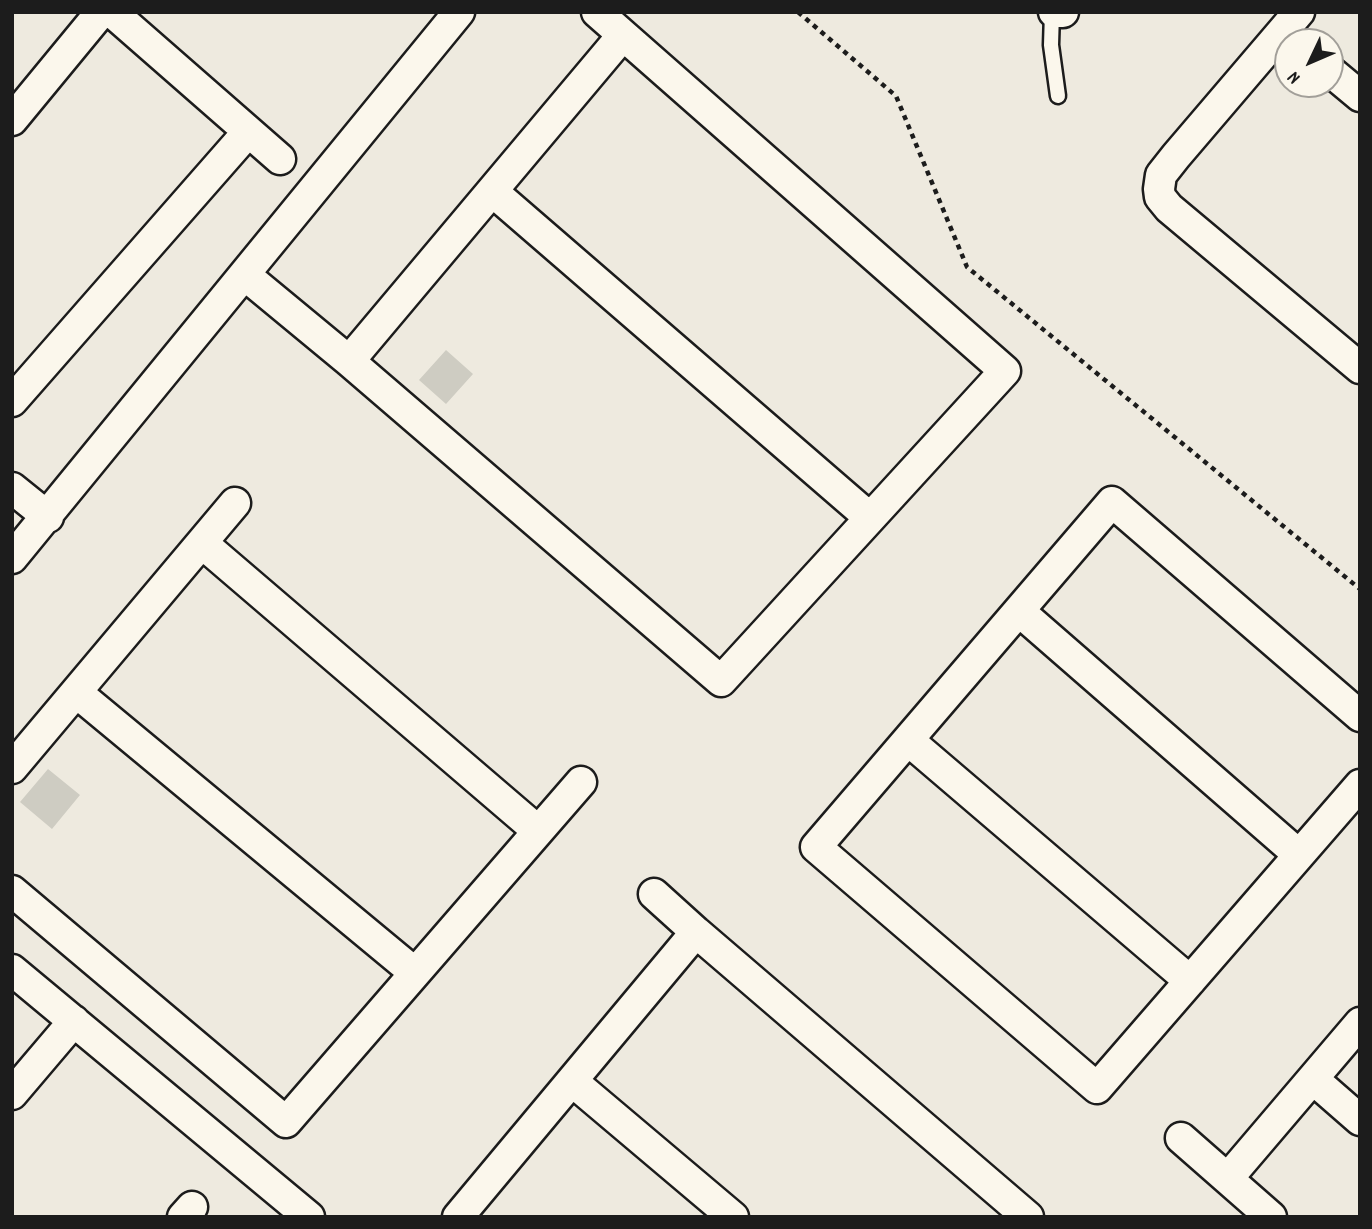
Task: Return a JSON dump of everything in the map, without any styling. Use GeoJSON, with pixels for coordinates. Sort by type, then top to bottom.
{"type":"FeatureCollection","features":[{"type":"Feature","properties":{"kind":"street"},"geometry":{"type":"LineString","coordinates":[[12,120],[101,12]]}},
{"type":"Feature","properties":{"kind":"street"},"geometry":{"type":"LineString","coordinates":[[112,12],[280,159]]}},
{"type":"Feature","properties":{"kind":"street"},"geometry":{"type":"LineString","coordinates":[[12,558],[459,12]]}},
{"type":"Feature","properties":{"kind":"street"},"geometry":{"type":"LineString","coordinates":[[245,275],[349,360],[721,681],[1005,371],[597,12]]}},
{"type":"Feature","properties":{"kind":"street"},"geometry":{"type":"LineString","coordinates":[[1053,12],[1063,12]]}},
{"type":"Feature","properties":{"kind":"street"},"geometry":{"type":"LineString","coordinates":[[349,360],[623,35]]}},
{"type":"Feature","properties":{"kind":"street"},"geometry":{"type":"LineString","coordinates":[[1274,48],[1168,166],[1161,176],[1158,189],[1160,197],[1169,208],[1360,368]]}},
{"type":"Feature","properties":{"kind":"street"},"geometry":{"type":"LineString","coordinates":[[1344,83],[1360,96]]}},
{"type":"Feature","properties":{"kind":"street"},"geometry":{"type":"LineString","coordinates":[[12,401],[248,132]]}},
{"type":"Feature","properties":{"kind":"street"},"geometry":{"type":"LineString","coordinates":[[492,191],[870,518]]}},
{"type":"Feature","properties":{"kind":"street"},"geometry":{"type":"LineString","coordinates":[[12,488],[48,517]]}},
{"type":"Feature","properties":{"kind":"street"},"geometry":{"type":"LineString","coordinates":[[1360,716],[1112,502],[816,847],[1097,1088],[1360,785]]}},
{"type":"Feature","properties":{"kind":"street"},"geometry":{"type":"LineString","coordinates":[[12,768],[235,503]]}},
{"type":"Feature","properties":{"kind":"street"},"geometry":{"type":"LineString","coordinates":[[202,543],[538,831]]}},
{"type":"Feature","properties":{"kind":"street"},"geometry":{"type":"LineString","coordinates":[[1020,611],[1299,855]]}},
{"type":"Feature","properties":{"kind":"street"},"geometry":{"type":"LineString","coordinates":[[76,692],[415,973]]}},
{"type":"Feature","properties":{"kind":"street"},"geometry":{"type":"LineString","coordinates":[[908,740],[1190,981]]}},
{"type":"Feature","properties":{"kind":"street"},"geometry":{"type":"LineString","coordinates":[[12,891],[286,1122],[581,782]]}},
{"type":"Feature","properties":{"kind":"street"},"geometry":{"type":"LineString","coordinates":[[654,894],[1028,1217]]}},
{"type":"Feature","properties":{"kind":"street"},"geometry":{"type":"LineString","coordinates":[[458,1217],[696,932]]}},
{"type":"Feature","properties":{"kind":"street"},"geometry":{"type":"LineString","coordinates":[[12,970],[309,1217]]}},
{"type":"Feature","properties":{"kind":"street"},"geometry":{"type":"LineString","coordinates":[[12,1094],[74,1021]]}},
{"type":"Feature","properties":{"kind":"street"},"geometry":{"type":"LineString","coordinates":[[1228,1178],[1360,1023]]}},
{"type":"Feature","properties":{"kind":"street"},"geometry":{"type":"LineString","coordinates":[[1312,1079],[1360,1120]]}},
{"type":"Feature","properties":{"kind":"street"},"geometry":{"type":"LineString","coordinates":[[572,1081],[733,1217]]}},
{"type":"Feature","properties":{"kind":"street"},"geometry":{"type":"LineString","coordinates":[[1181,1138],[1271,1217]]}},
{"type":"Feature","properties":{"kind":"lane"},"geometry":{"type":"LineString","coordinates":[[1053,12],[1051,46],[1058,96]]}},
{"type":"Feature","properties":{"kind":"path"},"geometry":{"type":"LineString","coordinates":[[798,12],[896,96],[967,267],[1360,589]]}},
{"type":"Feature","properties":{"kind":"shaded area"},"geometry":{"type":"Polygon","coordinates":[[[446,350],[473,374],[446,404],[419,380],[446,350]]]}},
{"type":"Feature","properties":{"kind":"shaded area"},"geometry":{"type":"Polygon","coordinates":[[[48,769],[80,795],[52,829],[20,802],[48,769]]]}}]}
